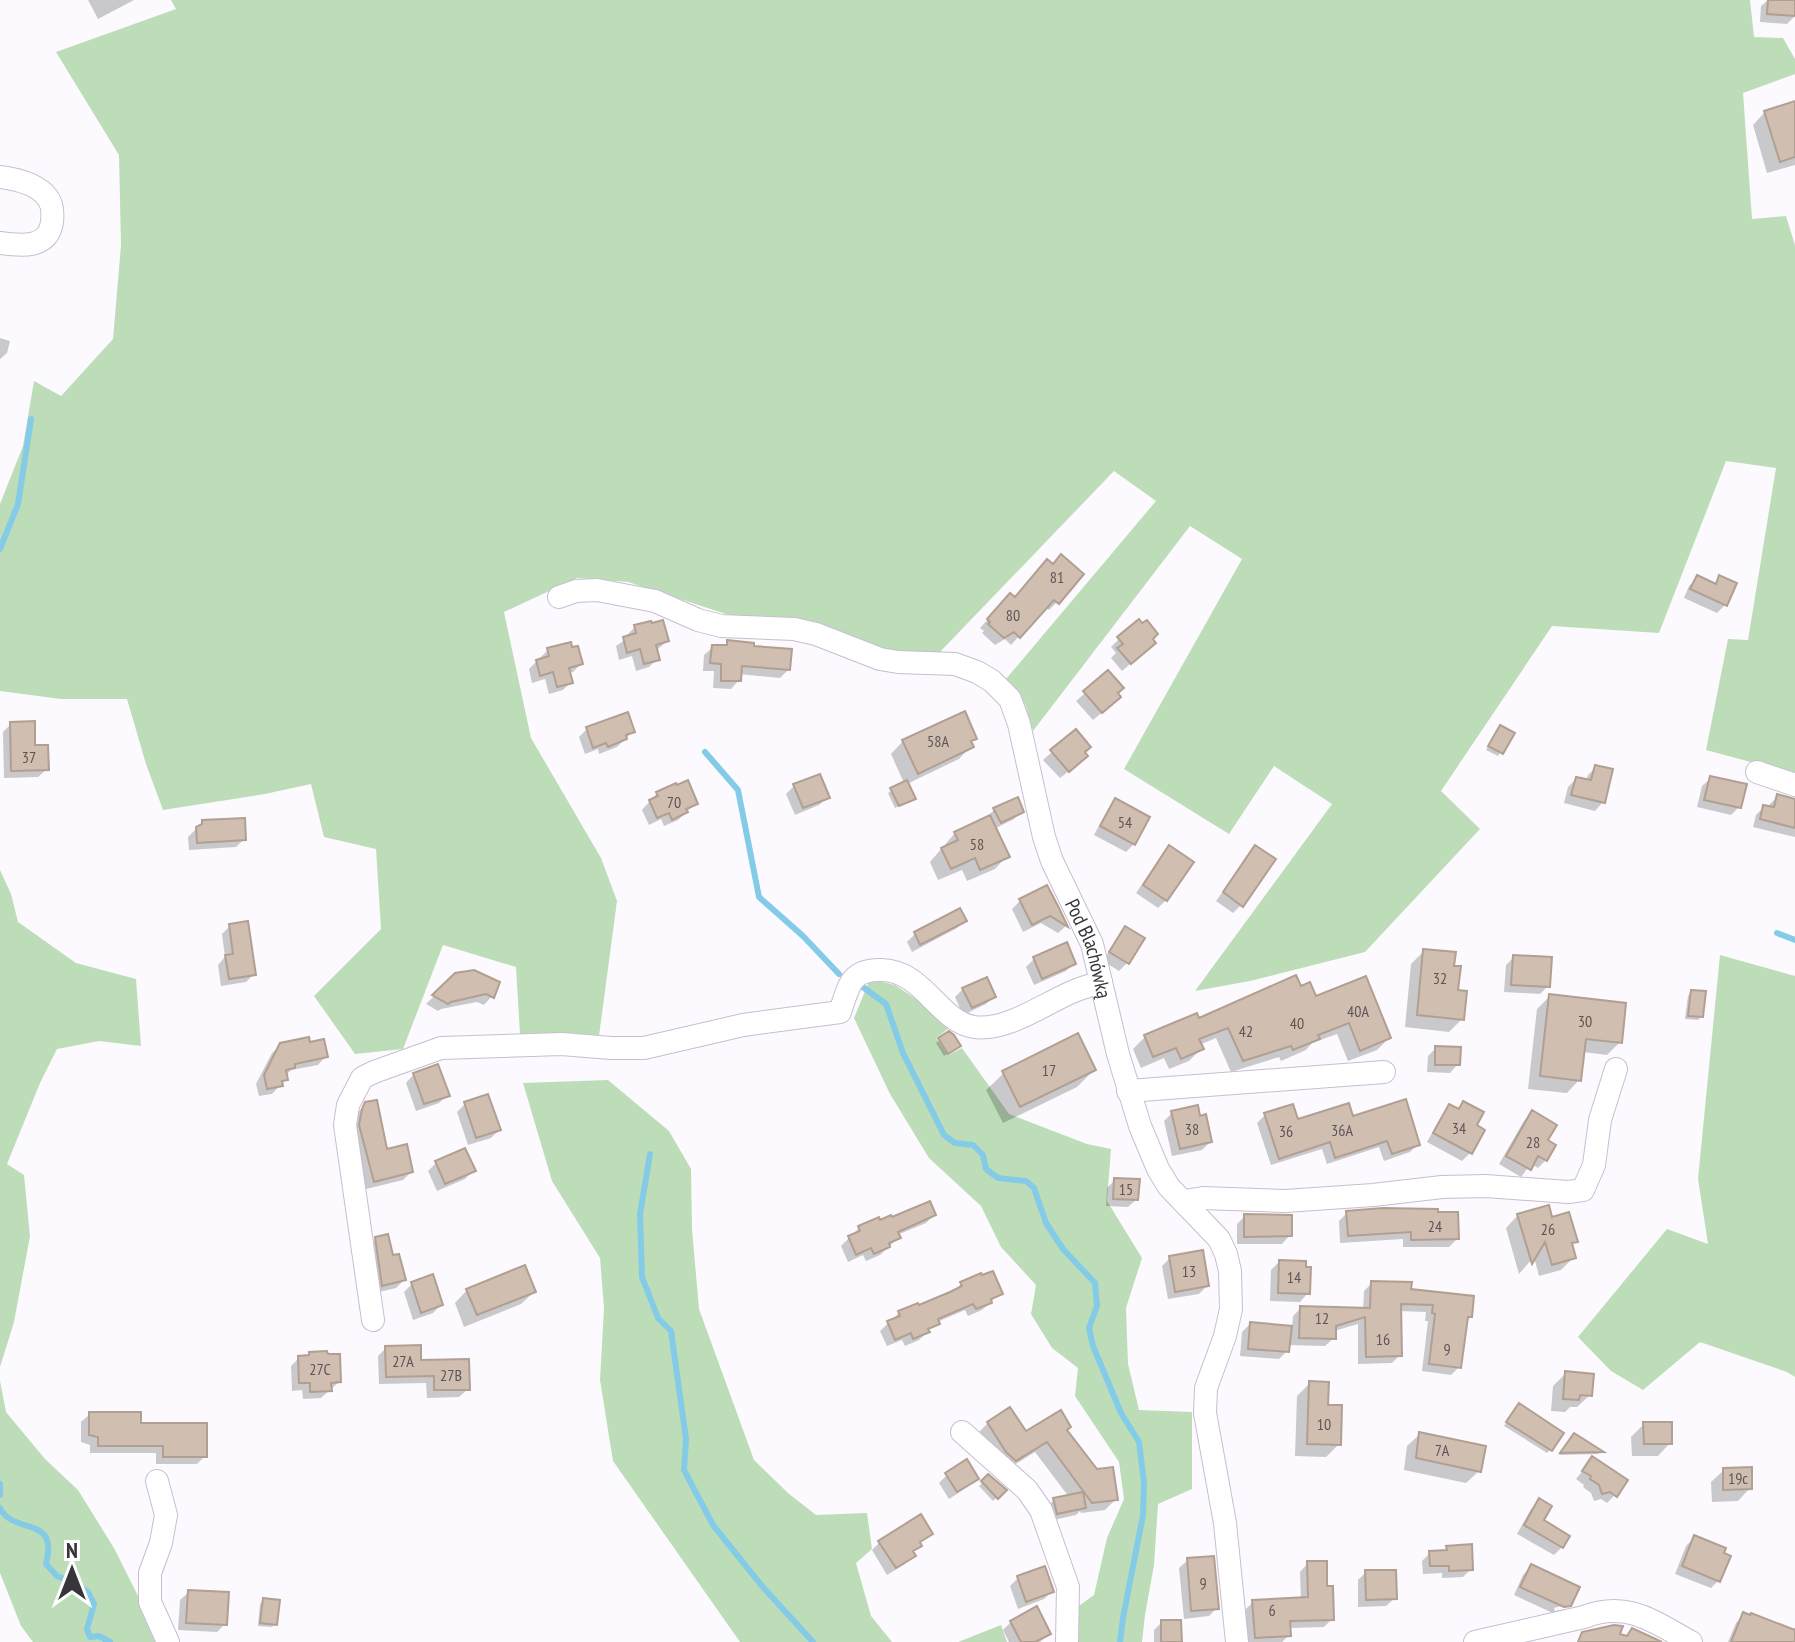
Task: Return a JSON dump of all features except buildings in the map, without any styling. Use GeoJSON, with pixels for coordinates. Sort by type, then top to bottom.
{"type":"FeatureCollection","features":[{"type":"Feature","properties":{"kind":"street"},"geometry":{"type":"LineString","coordinates":[[0,177],[33,186],[47,196],[53,211],[51,228],[46,237],[36,244],[20,246],[0,243]]}},
{"type":"Feature","properties":{"kind":"street","name":"Pod Blachówką"},"geometry":{"type":"LineString","coordinates":[[559,597],[576,591],[597,590],[655,601],[698,620],[721,626],[794,629],[816,634],[880,659],[955,664],[992,681],[1010,699],[1016,711],[1044,837],[1052,861],[1092,944],[1128,1091],[1140,1126],[1169,1187],[1219,1239],[1226,1254],[1230,1271],[1231,1309],[1225,1336],[1206,1388],[1205,1413],[1225,1523],[1237,1642]]}},
{"type":"Feature","properties":{"kind":"street"},"geometry":{"type":"LineString","coordinates":[[1757,772],[1795,785]]}},
{"type":"Feature","properties":{"kind":"street"},"geometry":{"type":"LineString","coordinates":[[373,1320],[345,1125],[348,1105],[362,1078],[374,1072],[441,1048],[562,1044],[644,1048],[743,1025],[840,1012],[852,980],[858,973],[875,970],[894,970],[913,981],[951,1016],[973,1027],[1011,1021],[1101,982]]}},
{"type":"Feature","properties":{"kind":"street"},"geometry":{"type":"LineString","coordinates":[[1185,1201],[1203,1198],[1285,1201],[1442,1187],[1583,1190],[1594,1165],[1600,1120],[1616,1069]]}},
{"type":"Feature","properties":{"kind":"street"},"geometry":{"type":"LineString","coordinates":[[1128,1091],[1384,1072]]}},
{"type":"Feature","properties":{"kind":"street"},"geometry":{"type":"LineString","coordinates":[[962,1432],[1027,1490],[1041,1510],[1068,1587],[1067,1642]]}},
{"type":"Feature","properties":{"kind":"street"},"geometry":{"type":"LineString","coordinates":[[157,1481],[166,1515],[161,1543],[150,1573],[150,1602],[168,1642]]}},
{"type":"Feature","properties":{"kind":"street"},"geometry":{"type":"LineString","coordinates":[[1475,1642],[1600,1611],[1623,1610],[1650,1620],[1691,1642]]}},
{"type":"Feature","properties":{"kind":"green space"},"geometry":{"type":"Polygon","coordinates":[[[171,0],[1750,0],[1754,37],[1783,38],[1795,59],[1795,74],[1743,93],[1752,219],[1786,216],[1795,245],[1795,774],[1706,750],[1728,639],[1748,640],[1776,468],[1726,461],[1659,633],[1552,626],[1441,791],[1480,829],[1365,952],[1250,981],[1195,991],[1332,804],[1274,766],[1229,834],[1124,769],[1242,559],[1190,526],[1033,731],[1025,704],[1006,679],[1156,501],[1114,471],[938,654],[889,652],[810,621],[729,615],[628,582],[577,578],[504,612],[531,738],[601,858],[617,901],[599,1036],[520,1034],[516,967],[443,945],[403,1049],[355,1054],[314,996],[381,929],[376,849],[324,837],[311,784],[163,810],[127,699],[61,699],[0,691],[0,504],[23,446],[34,381],[61,396],[113,339],[121,245],[119,155],[56,52],[176,9],[171,0]]]}},
{"type":"Feature","properties":{"kind":"green space"},"geometry":{"type":"Polygon","coordinates":[[[0,870],[11,894],[18,922],[76,963],[136,979],[141,1046],[99,1041],[57,1049],[40,1083],[7,1164],[24,1175],[30,1236],[14,1322],[0,1367],[0,870]]]}},
{"type":"Feature","properties":{"kind":"green space"},"geometry":{"type":"Polygon","coordinates":[[[1720,955],[1795,976],[1795,1377],[1700,1342],[1643,1390],[1611,1371],[1578,1337],[1667,1229],[1708,1244],[1698,1179],[1720,955]]]}},
{"type":"Feature","properties":{"kind":"green space"},"geometry":{"type":"Polygon","coordinates":[[[870,979],[895,985],[937,1013],[948,1029],[936,1038],[948,1055],[962,1048],[1009,1114],[1087,1144],[1111,1149],[1107,1201],[1142,1258],[1126,1308],[1128,1364],[1139,1410],[1192,1412],[1192,1489],[1158,1504],[1154,1565],[1142,1642],[1079,1642],[1076,1608],[1094,1595],[1107,1538],[1124,1499],[1119,1462],[1075,1396],[1078,1368],[1052,1348],[1031,1314],[1036,1285],[1001,1247],[981,1206],[929,1158],[890,1094],[854,1018],[870,979]]]}},
{"type":"Feature","properties":{"kind":"green space"},"geometry":{"type":"Polygon","coordinates":[[[608,1080],[669,1131],[691,1169],[692,1229],[699,1309],[754,1460],[816,1515],[867,1513],[872,1549],[856,1563],[871,1616],[892,1642],[740,1642],[613,1461],[600,1380],[604,1308],[600,1258],[552,1181],[523,1083],[608,1080]]]}},
{"type":"Feature","properties":{"kind":"green space"},"geometry":{"type":"Polygon","coordinates":[[[0,1381],[6,1412],[45,1459],[78,1490],[114,1548],[150,1620],[157,1642],[33,1642],[21,1626],[0,1573],[0,1381]]]}},
{"type":"Feature","properties":{"kind":"green space"},"geometry":{"type":"Polygon","coordinates":[[[1001,1625],[1007,1642],[958,1642],[1001,1625]]]}},
{"type":"Feature","properties":{"kind":"waterway"},"geometry":{"type":"LineString","coordinates":[[0,549],[18,504],[31,419]]}},
{"type":"Feature","properties":{"kind":"waterway"},"geometry":{"type":"LineString","coordinates":[[705,752],[738,790],[759,897],[803,936],[839,974]]}},
{"type":"Feature","properties":{"kind":"waterway"},"geometry":{"type":"LineString","coordinates":[[1777,933],[1795,940]]}},
{"type":"Feature","properties":{"kind":"waterway"},"geometry":{"type":"LineString","coordinates":[[860,985],[886,1004],[903,1053],[944,1135],[955,1143],[973,1145],[983,1155],[986,1169],[998,1178],[1026,1181],[1034,1188],[1046,1223],[1063,1249],[1095,1283],[1097,1306],[1089,1328],[1093,1346],[1121,1413],[1139,1442],[1144,1483],[1143,1515],[1120,1642]]}},
{"type":"Feature","properties":{"kind":"waterway"},"geometry":{"type":"LineString","coordinates":[[650,1154],[640,1214],[642,1277],[658,1318],[671,1331],[686,1439],[684,1470],[713,1525],[813,1642]]}},
{"type":"Feature","properties":{"kind":"waterway"},"geometry":{"type":"LineString","coordinates":[[0,1484],[0,1495]]}},
{"type":"Feature","properties":{"kind":"waterway"},"geometry":{"type":"LineString","coordinates":[[0,1508],[15,1522],[41,1532],[46,1538],[46,1564],[57,1576],[88,1592],[94,1604],[87,1629],[90,1637],[99,1636],[110,1642]]}}]}
